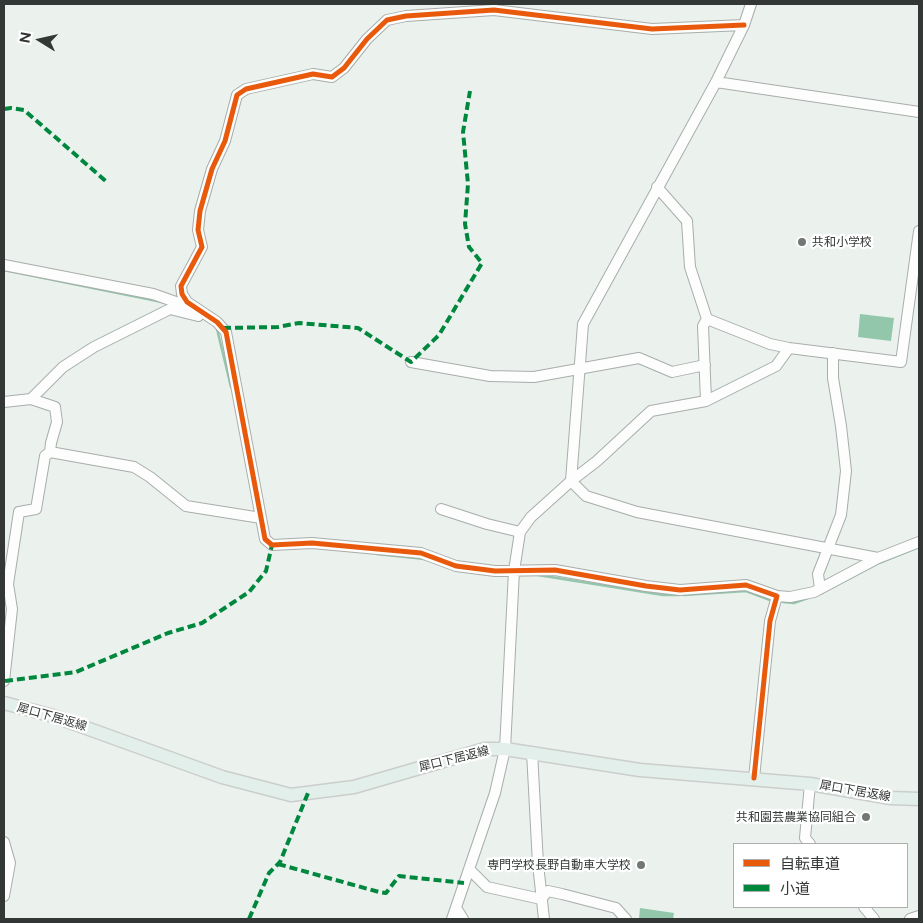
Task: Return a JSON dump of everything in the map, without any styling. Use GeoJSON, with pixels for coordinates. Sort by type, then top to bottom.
{"type":"FeatureCollection","features":[{"type":"Feature","properties":{"kind":"main road","name":"犀口下居返線"},"geometry":{"type":"LineString","coordinates":[[4,704],[54,716],[222,777],[291,795],[354,787],[485,749],[505,749],[640,770],[754,778],[810,784],[891,798],[919,799]]}},
{"type":"Feature","properties":{"kind":"street"},"geometry":{"type":"LineString","coordinates":[[751,4],[744,25],[716,82],[583,324],[571,481],[586,496],[637,512],[878,558]]}},
{"type":"Feature","properties":{"kind":"street"},"geometry":{"type":"LineString","coordinates":[[744,25],[652,29],[494,10],[406,16],[387,20],[382,24],[344,68],[332,77],[313,74],[241,91],[235,100],[225,141],[212,169],[200,211],[198,230],[202,247],[180,286],[187,302],[217,322],[226,332],[257,518],[265,539],[272,545],[312,543],[421,553],[456,566],[514,571],[555,570],[680,590],[746,585],[777,596],[790,597],[820,589],[878,558],[919,542]]}},
{"type":"Feature","properties":{"kind":"street"},"geometry":{"type":"LineString","coordinates":[[716,82],[919,112]]}},
{"type":"Feature","properties":{"kind":"street"},"geometry":{"type":"LineString","coordinates":[[657,187],[687,220],[690,267],[706,318],[703,326],[706,401]]}},
{"type":"Feature","properties":{"kind":"street"},"geometry":{"type":"LineString","coordinates":[[706,318],[770,344],[901,362],[919,230]]}},
{"type":"Feature","properties":{"kind":"street"},"geometry":{"type":"LineString","coordinates":[[4,265],[153,294],[200,310]]}},
{"type":"Feature","properties":{"kind":"street"},"geometry":{"type":"LineString","coordinates":[[31,399],[63,367],[102,343],[170,309],[198,316],[200,310]]}},
{"type":"Feature","properties":{"kind":"street"},"geometry":{"type":"LineString","coordinates":[[452,919],[495,794],[505,749],[514,571],[520,532],[532,516],[571,481],[598,461],[651,411],[706,401],[776,366],[789,348]]}},
{"type":"Feature","properties":{"kind":"street"},"geometry":{"type":"LineString","coordinates":[[820,589],[818,574],[841,515],[846,471],[833,378],[833,354]]}},
{"type":"Feature","properties":{"kind":"street"},"geometry":{"type":"LineString","coordinates":[[411,362],[490,376],[534,377],[640,358],[672,372],[704,364]]}},
{"type":"Feature","properties":{"kind":"street"},"geometry":{"type":"LineString","coordinates":[[4,402],[31,399],[55,407],[58,422],[50,443],[50,452]]}},
{"type":"Feature","properties":{"kind":"street"},"geometry":{"type":"LineString","coordinates":[[4,681],[12,609],[8,584],[19,512],[36,509],[45,456],[50,452],[134,467],[186,506],[257,518]]}},
{"type":"Feature","properties":{"kind":"street"},"geometry":{"type":"LineString","coordinates":[[441,509],[487,524],[520,532]]}},
{"type":"Feature","properties":{"kind":"street"},"geometry":{"type":"LineString","coordinates":[[754,778],[770,621],[777,596]]}},
{"type":"Feature","properties":{"kind":"street"},"geometry":{"type":"LineString","coordinates":[[532,752],[541,899],[544,919]]}},
{"type":"Feature","properties":{"kind":"street"},"geometry":{"type":"LineString","coordinates":[[809,843],[805,838],[810,784]]}},
{"type":"Feature","properties":{"kind":"street"},"geometry":{"type":"LineString","coordinates":[[4,842],[10,863],[4,896]]}},
{"type":"Feature","properties":{"kind":"street"},"geometry":{"type":"LineString","coordinates":[[469,869],[487,887],[541,899]]}},
{"type":"Feature","properties":{"kind":"street"},"geometry":{"type":"LineString","coordinates":[[541,899],[548,891],[562,894],[616,908],[626,919]]}},
{"type":"Feature","properties":{"kind":"street"},"geometry":{"type":"LineString","coordinates":[[456,908],[463,919]]}},
{"type":"Feature","properties":{"kind":"street"},"geometry":{"type":"LineString","coordinates":[[865,908],[874,919]]}},
{"type":"Feature","properties":{"kind":"street"},"geometry":{"type":"LineString","coordinates":[[910,919],[919,916]]}},
{"type":"Feature","properties":{"kind":"shaded area"},"geometry":{"type":"Polygon","coordinates":[[[860,314],[894,318],[891,341],[858,337],[860,314]]]}},
{"type":"Feature","properties":{"kind":"shaded area"},"geometry":{"type":"Polygon","coordinates":[[[640,908],[674,913],[673,919],[639,919],[640,908]]]}},
{"type":"Feature","properties":{"kind":"waterway"},"geometry":{"type":"LineString","coordinates":[[4,270],[162,302]]}},
{"type":"Feature","properties":{"kind":"waterway"},"geometry":{"type":"LineString","coordinates":[[217,329],[231,387]]}},
{"type":"Feature","properties":{"kind":"waterway"},"geometry":{"type":"LineString","coordinates":[[820,594],[879,563],[919,547]]}},
{"type":"Feature","properties":{"kind":"waterway"},"geometry":{"type":"LineString","coordinates":[[377,554],[424,559]]}},
{"type":"Feature","properties":{"kind":"waterway"},"geometry":{"type":"LineString","coordinates":[[538,575],[663,595],[679,595]]}},
{"type":"Feature","properties":{"kind":"waterway"},"geometry":{"type":"LineString","coordinates":[[684,595],[746,591],[770,600]]}},
{"type":"Feature","properties":{"kind":"waterway"},"geometry":{"type":"LineString","coordinates":[[783,602],[794,603],[808,598]]}},
{"type":"Feature","properties":{"kind":"marked path"},"geometry":{"type":"LineString","coordinates":[[223,328],[278,327],[299,323],[358,328],[411,362],[439,335],[482,263],[469,247],[465,224],[468,184],[463,132],[470,91]]}},
{"type":"Feature","properties":{"kind":"marked path"},"geometry":{"type":"LineString","coordinates":[[4,109],[24,110],[108,183]]}},
{"type":"Feature","properties":{"kind":"marked path"},"geometry":{"type":"LineString","coordinates":[[5,681],[76,672],[168,633],[202,623],[249,592],[266,571],[272,545]]}},
{"type":"Feature","properties":{"kind":"marked path"},"geometry":{"type":"LineString","coordinates":[[249,919],[269,873],[280,862],[308,793]]}},
{"type":"Feature","properties":{"kind":"marked path"},"geometry":{"type":"LineString","coordinates":[[278,864],[386,893],[399,876],[464,883]]}},
{"type":"Feature","properties":{"kind":"cycle path"},"geometry":{"type":"LineString","coordinates":[[744,25],[652,29],[494,10],[406,16],[387,20],[367,39],[344,68],[332,77],[313,74],[246,89],[237,95],[225,141],[212,169],[200,211],[198,230],[202,247],[181,286],[182,294],[187,302],[217,322],[226,332],[265,539],[272,545],[312,543],[421,553],[456,566],[495,571],[555,570],[680,590],[746,585],[777,596],[770,621],[754,778]]}},
{"type":"Feature","properties":{"kind":"place","name":"共和小学校"},"geometry":{"type":"Point","coordinates":[802,242]}},
{"type":"Feature","properties":{"kind":"place","name":"共和園芸農業協同組合"},"geometry":{"type":"Point","coordinates":[866,817]}},
{"type":"Feature","properties":{"kind":"place","name":"専門学校長野自動車大学校"},"geometry":{"type":"Point","coordinates":[641,865]}}]}
